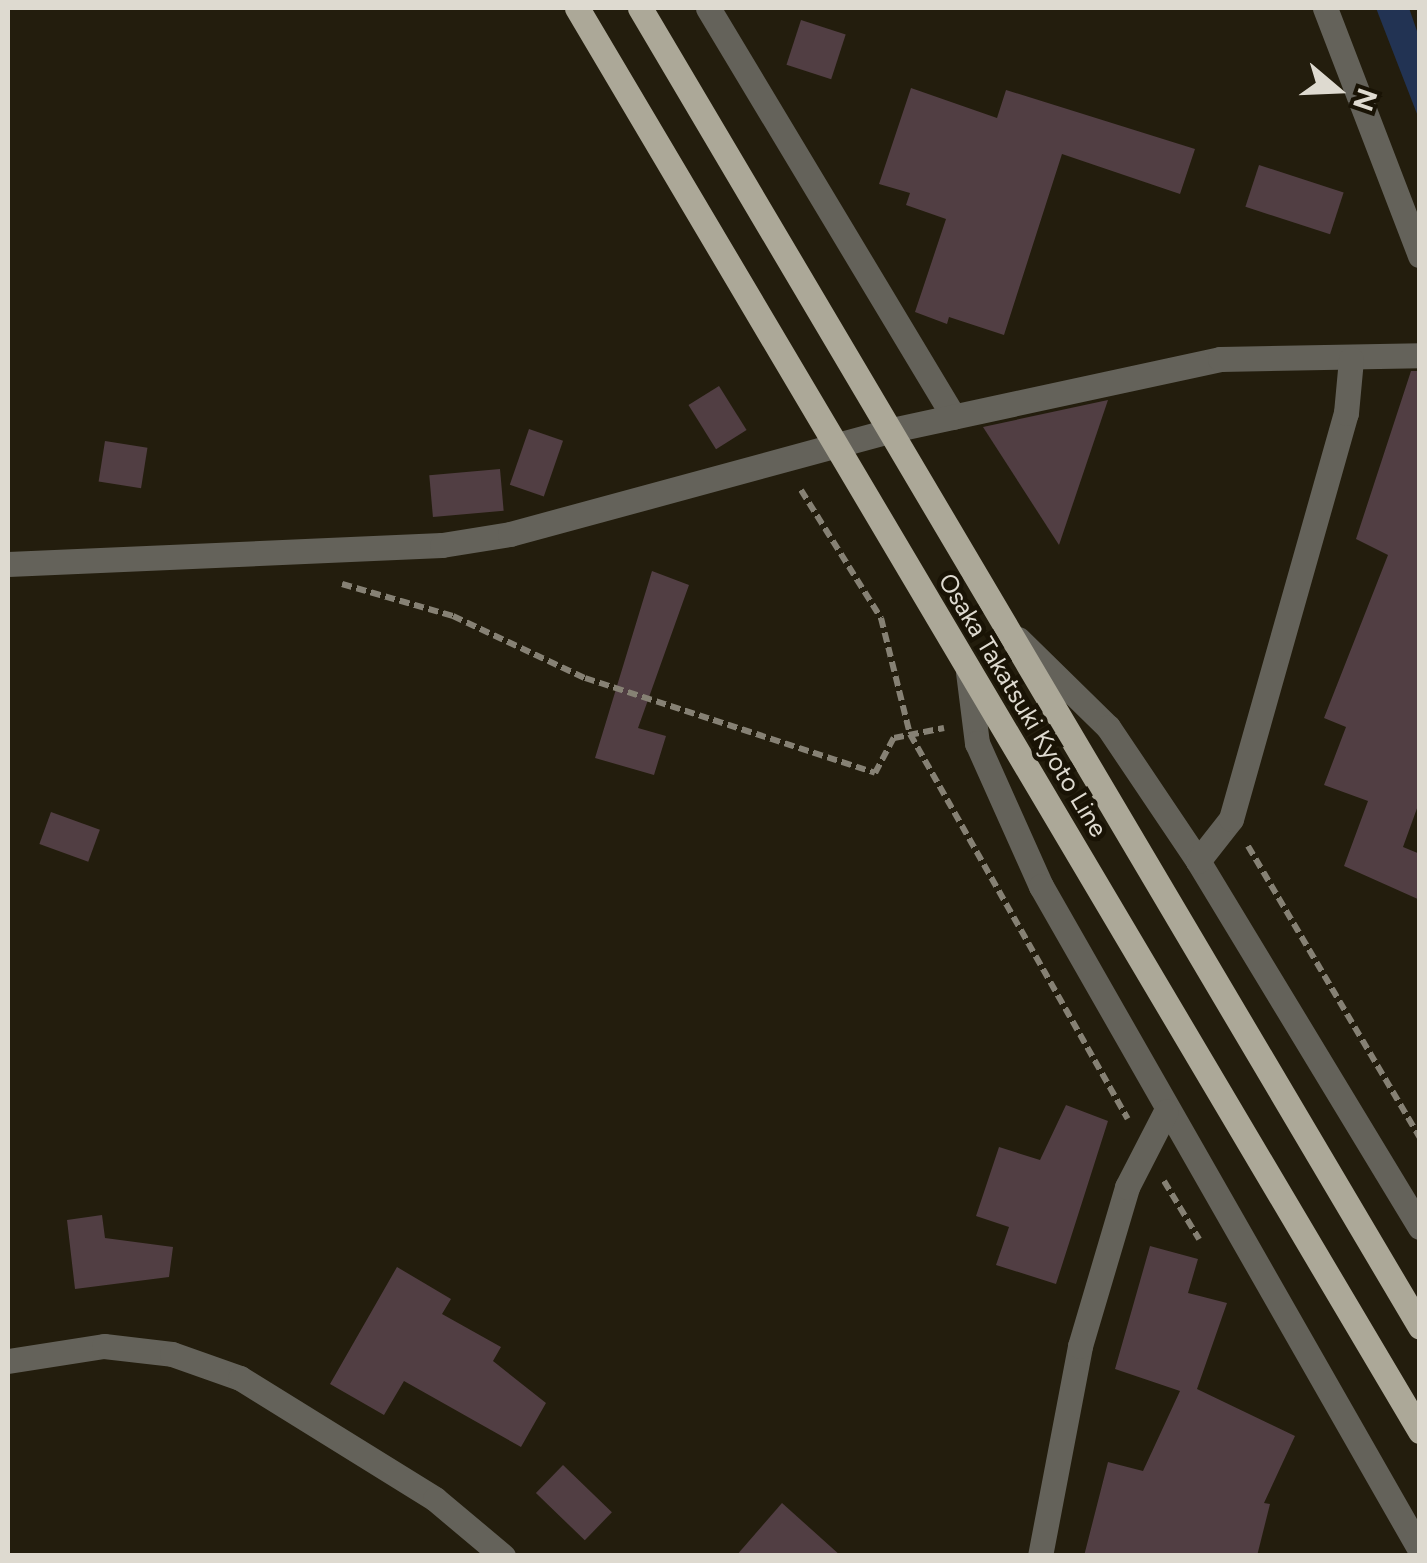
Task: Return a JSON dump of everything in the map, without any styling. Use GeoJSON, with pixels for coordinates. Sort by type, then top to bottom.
{"type":"FeatureCollection","features":[{"type":"Feature","properties":{"kind":"main road","name":"Osaka Takatsuki Kyoto Line"},"geometry":{"type":"LineString","coordinates":[[577,8],[1420,1432]]}},
{"type":"Feature","properties":{"kind":"main road","name":"Osaka Takatsuki Kyoto Line"},"geometry":{"type":"LineString","coordinates":[[640,8],[1420,1327]]}},
{"type":"Feature","properties":{"kind":"street"},"geometry":{"type":"LineString","coordinates":[[708,8],[954,417]]}},
{"type":"Feature","properties":{"kind":"street"},"geometry":{"type":"LineString","coordinates":[[1325,8],[1420,255]]}},
{"type":"Feature","properties":{"kind":"street"},"geometry":{"type":"LineString","coordinates":[[8,564],[284,556],[510,534],[892,430],[1220,359],[1420,354]]}},
{"type":"Feature","properties":{"kind":"street"},"geometry":{"type":"LineString","coordinates":[[1198,860],[1232,818],[1346,413],[1352,358]]}},
{"type":"Feature","properties":{"kind":"street"},"geometry":{"type":"LineString","coordinates":[[1012,633],[1108,727],[1198,860],[1420,1227]]}},
{"type":"Feature","properties":{"kind":"street"},"geometry":{"type":"LineString","coordinates":[[968,672],[978,743],[1040,886],[1420,1550]]}},
{"type":"Feature","properties":{"kind":"street"},"geometry":{"type":"LineString","coordinates":[[1040,1556],[1080,1346],[1127,1187],[1166,1111]]}},
{"type":"Feature","properties":{"kind":"street"},"geometry":{"type":"LineString","coordinates":[[8,1361],[104,1346],[172,1354],[240,1378],[435,1499],[503,1556]]}},
{"type":"Feature","properties":{"kind":"path"},"geometry":{"type":"LineString","coordinates":[[782,459],[881,618],[910,734],[1146,1151]]}},
{"type":"Feature","properties":{"kind":"path"},"geometry":{"type":"LineString","coordinates":[[284,556],[306,574],[454,616],[585,678],[875,773],[894,738],[974,722]]}},
{"type":"Feature","properties":{"kind":"path"},"geometry":{"type":"LineString","coordinates":[[1232,818],[1420,1138]]}},
{"type":"Feature","properties":{"kind":"water"},"geometry":{"type":"Polygon","coordinates":[[[1376,8],[1409,8],[1419,37],[1419,119],[1376,8]]]}},
{"type":"Feature","properties":{"kind":"building"},"geometry":{"type":"Polygon","coordinates":[[[801,20],[846,35],[831,79],[786,65],[801,20]]]}},
{"type":"Feature","properties":{"kind":"building"},"geometry":{"type":"Polygon","coordinates":[[[911,88],[997,118],[1006,90],[1195,149],[1180,194],[1062,154],[1004,335],[949,317],[947,324],[915,312],[946,219],[906,205],[910,193],[879,184],[911,88]]]}},
{"type":"Feature","properties":{"kind":"building"},"geometry":{"type":"Polygon","coordinates":[[[1259,165],[1344,193],[1330,234],[1245,207],[1259,165]]]}},
{"type":"Feature","properties":{"kind":"building"},"geometry":{"type":"Polygon","coordinates":[[[1411,371],[1420,371],[1420,800],[1403,847],[1420,854],[1420,900],[1344,866],[1368,801],[1324,785],[1346,727],[1324,718],[1388,555],[1356,539],[1411,371]]]}},
{"type":"Feature","properties":{"kind":"building"},"geometry":{"type":"Polygon","coordinates":[[[719,386],[747,430],[716,449],[688,405],[719,386]]]}},
{"type":"Feature","properties":{"kind":"building"},"geometry":{"type":"Polygon","coordinates":[[[1108,400],[1059,545],[983,427],[1108,400]]]}},
{"type":"Feature","properties":{"kind":"building"},"geometry":{"type":"Polygon","coordinates":[[[529,429],[563,441],[544,497],[510,485],[529,429]]]}},
{"type":"Feature","properties":{"kind":"building"},"geometry":{"type":"Polygon","coordinates":[[[105,441],[147,448],[141,488],[99,481],[105,441]]]}},
{"type":"Feature","properties":{"kind":"building"},"geometry":{"type":"Polygon","coordinates":[[[500,469],[504,511],[433,517],[429,475],[500,469]]]}},
{"type":"Feature","properties":{"kind":"building"},"geometry":{"type":"Polygon","coordinates":[[[652,571],[689,585],[638,728],[666,736],[654,775],[595,758],[652,571]]]}},
{"type":"Feature","properties":{"kind":"building"},"geometry":{"type":"Polygon","coordinates":[[[51,812],[100,830],[88,862],[39,844],[51,812]]]}},
{"type":"Feature","properties":{"kind":"building"},"geometry":{"type":"Polygon","coordinates":[[[1066,1105],[1108,1121],[1056,1284],[996,1265],[1009,1227],[976,1216],[999,1147],[1040,1160],[1066,1105]]]}},
{"type":"Feature","properties":{"kind":"building"},"geometry":{"type":"Polygon","coordinates":[[[102,1215],[105,1238],[173,1247],[169,1277],[75,1289],[67,1220],[102,1215]]]}},
{"type":"Feature","properties":{"kind":"building"},"geometry":{"type":"Polygon","coordinates":[[[1150,1246],[1198,1259],[1188,1293],[1227,1303],[1197,1389],[1295,1436],[1264,1503],[1270,1504],[1257,1556],[1084,1556],[1108,1462],[1143,1471],[1180,1391],[1115,1369],[1150,1246]]]}},
{"type":"Feature","properties":{"kind":"building"},"geometry":{"type":"Polygon","coordinates":[[[397,1267],[451,1299],[442,1314],[501,1347],[493,1361],[546,1403],[521,1447],[404,1381],[384,1415],[330,1384],[397,1267]]]}},
{"type":"Feature","properties":{"kind":"building"},"geometry":{"type":"Polygon","coordinates":[[[563,1465],[612,1512],[585,1540],[536,1493],[563,1465]]]}},
{"type":"Feature","properties":{"kind":"building"},"geometry":{"type":"Polygon","coordinates":[[[782,1503],[841,1556],[736,1556],[782,1503]]]}}]}
